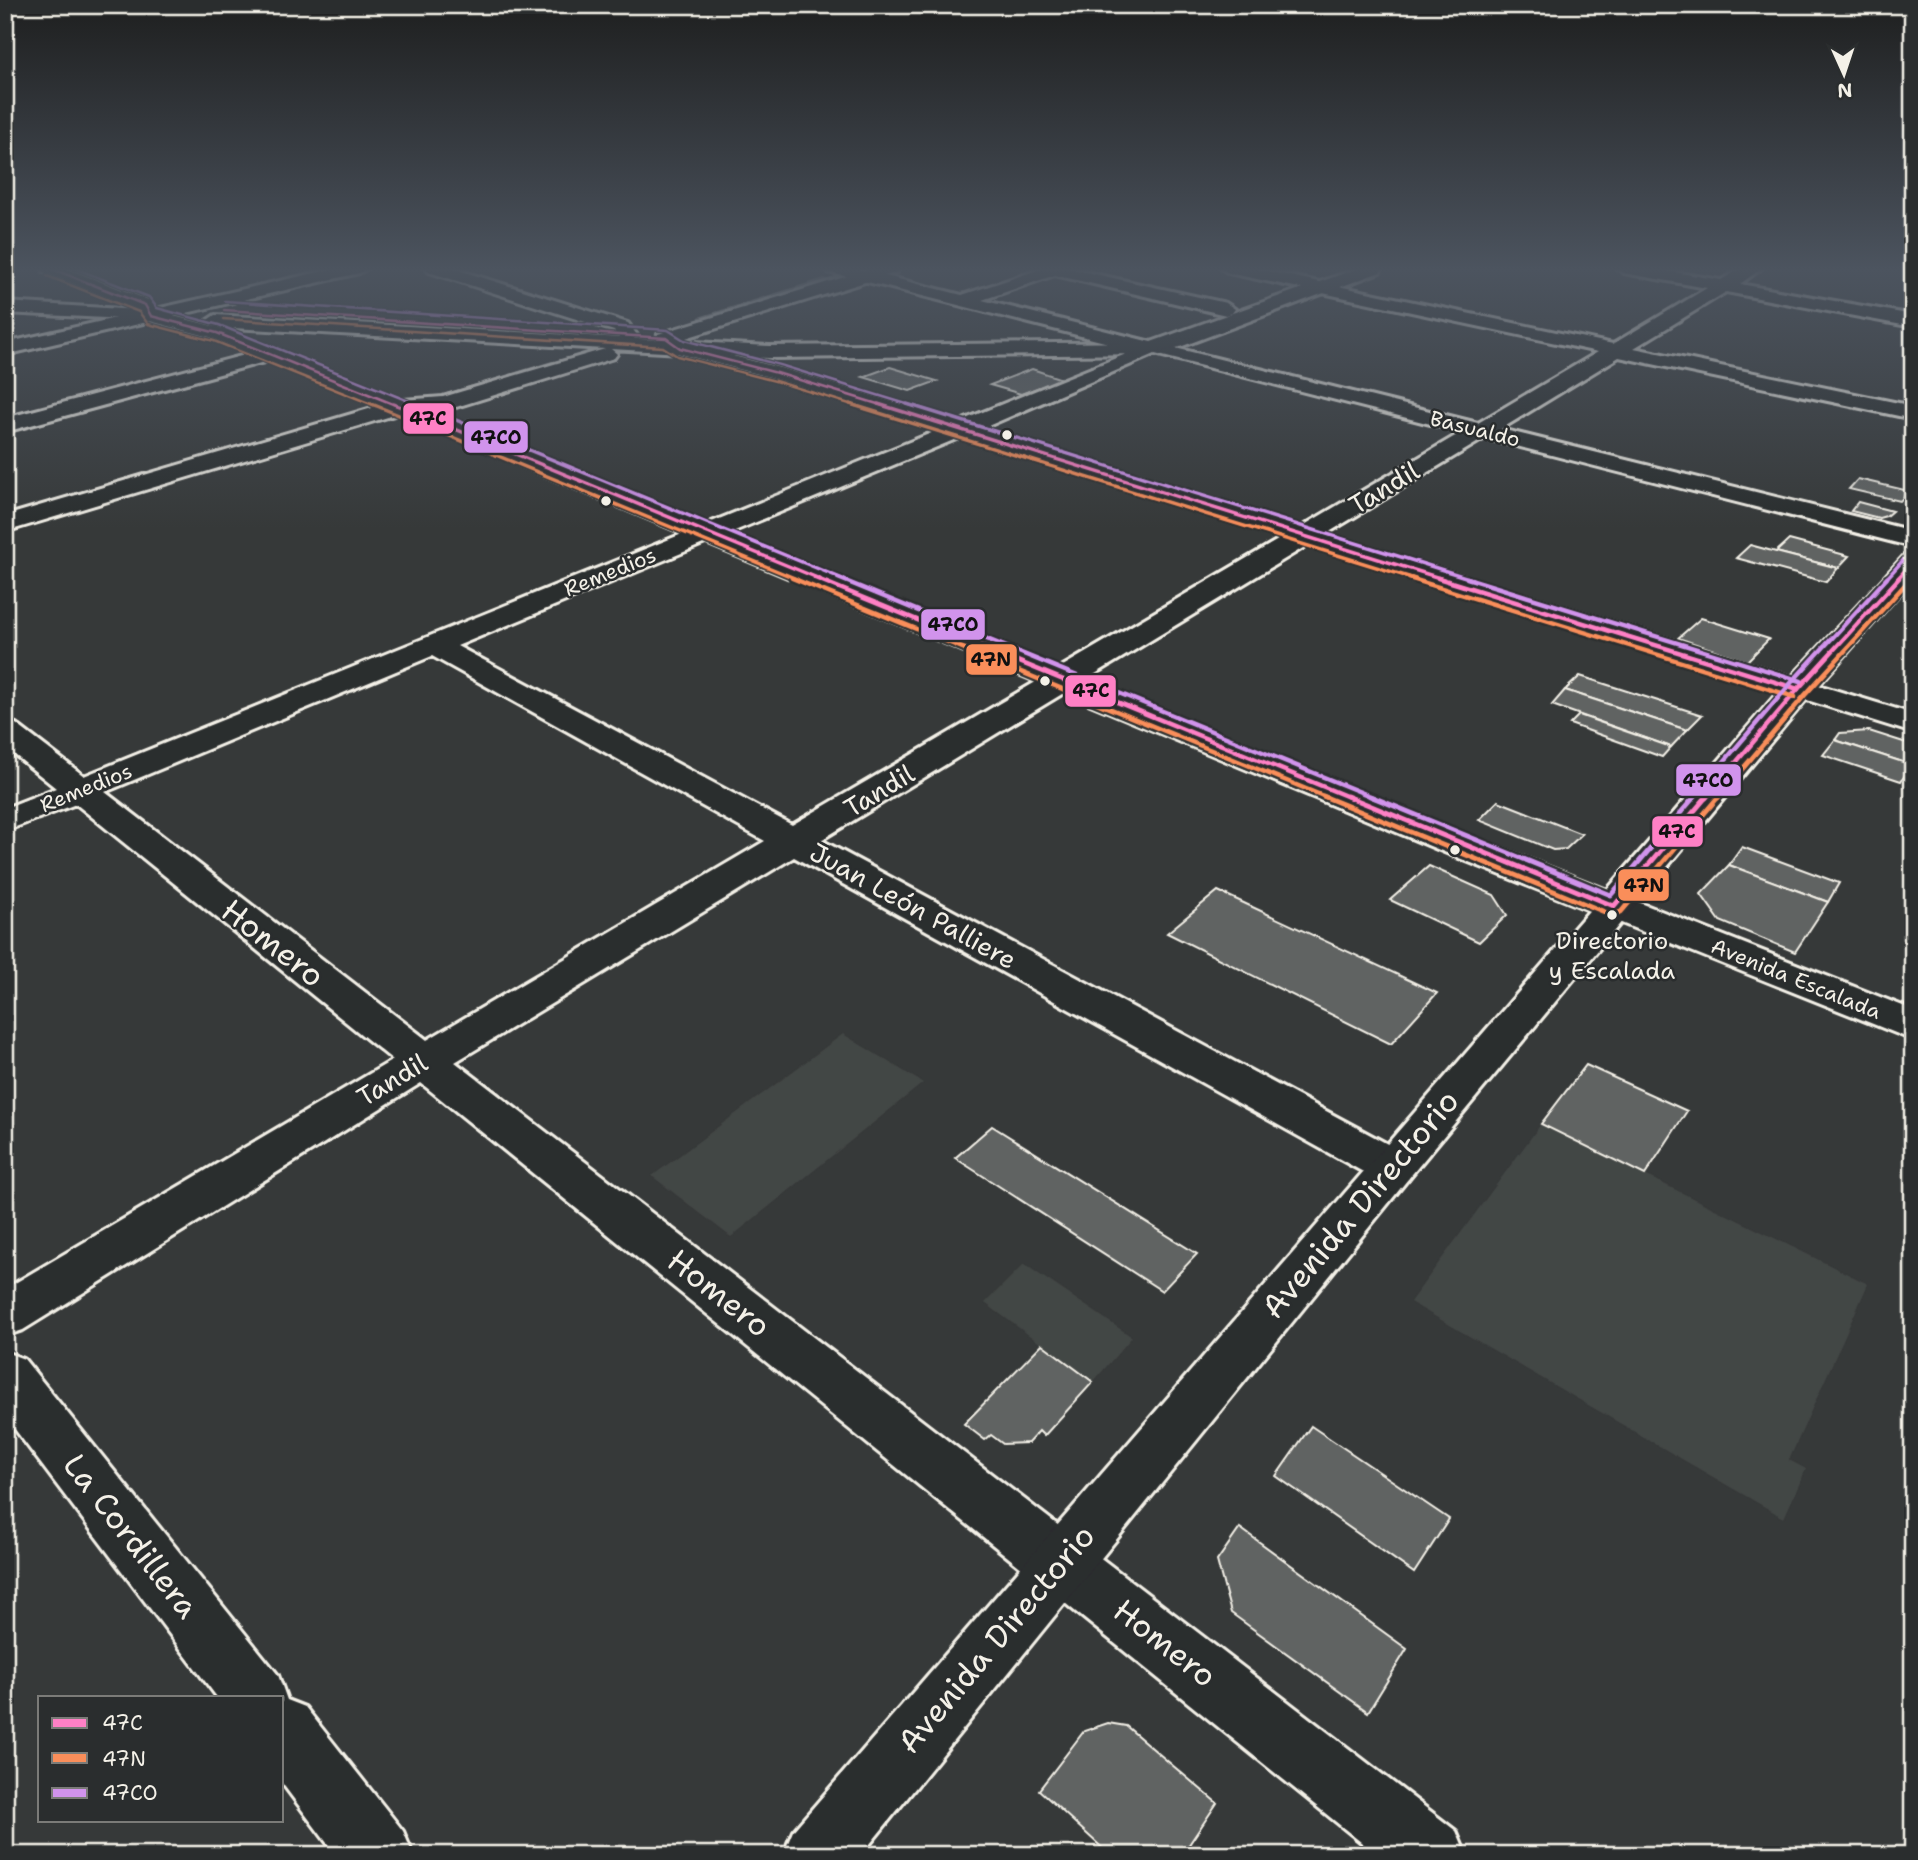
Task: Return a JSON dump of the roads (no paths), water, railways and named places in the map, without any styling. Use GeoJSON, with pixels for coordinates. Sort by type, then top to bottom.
{"type":"FeatureCollection","features":[{"type":"Feature","properties":{"kind":"street"},"geometry":{"type":"LineString","coordinates":[[5,425],[269,355]]}},
{"type":"Feature","properties":{"kind":"street","name":"Avenida Escalada"},"geometry":{"type":"LineString","coordinates":[[274,355],[1614,906],[1913,1026]]}},
{"type":"Feature","properties":{"kind":"street"},"geometry":{"type":"LineString","coordinates":[[5,524],[400,407],[425,395],[560,355]]}},
{"type":"Feature","properties":{"kind":"street"},"geometry":{"type":"LineString","coordinates":[[400,407],[445,403],[588,355]]}},
{"type":"Feature","properties":{"kind":"street"},"geometry":{"type":"LineString","coordinates":[[714,355],[1913,724]]}},
{"type":"Feature","properties":{"kind":"street"},"geometry":{"type":"LineString","coordinates":[[776,373],[786,361],[802,355]]}},
{"type":"Feature","properties":{"kind":"street","name":"Remedios"},"geometry":{"type":"LineString","coordinates":[[5,821],[1141,355]]}},
{"type":"Feature","properties":{"kind":"street","name":"Basualdo"},"geometry":{"type":"LineString","coordinates":[[1179,355],[1913,539]]}},
{"type":"Feature","properties":{"kind":"street","name":"Tandil"},"geometry":{"type":"LineString","coordinates":[[5,1315],[422,1062],[1610,355]]}},
{"type":"Feature","properties":{"kind":"street"},"geometry":{"type":"LineString","coordinates":[[1640,355],[1913,413]]}},
{"type":"Feature","properties":{"kind":"street","name":"Avenida Directorio"},"geometry":{"type":"LineString","coordinates":[[817,1855],[1392,1167],[1798,689],[1913,562]]}},
{"type":"Feature","properties":{"kind":"street","name":"Juan León Palliere"},"geometry":{"type":"LineString","coordinates":[[433,645],[1392,1167]]}},
{"type":"Feature","properties":{"kind":"street","name":"Homero"},"geometry":{"type":"LineString","coordinates":[[5,732],[422,1062],[1061,1560],[1432,1855]]}},
{"type":"Feature","properties":{"kind":"street","name":"La Cordillera"},"geometry":{"type":"LineString","coordinates":[[5,1375],[255,1696]]}},
{"type":"Feature","properties":{"kind":"street"},"geometry":{"type":"LineString","coordinates":[[284,1733],[379,1855]]}},
{"type":"Feature","properties":{"kind":"place","name":"Directorio y Escalada"},"geometry":{"type":"Point","coordinates":[1612,915]}}]}
